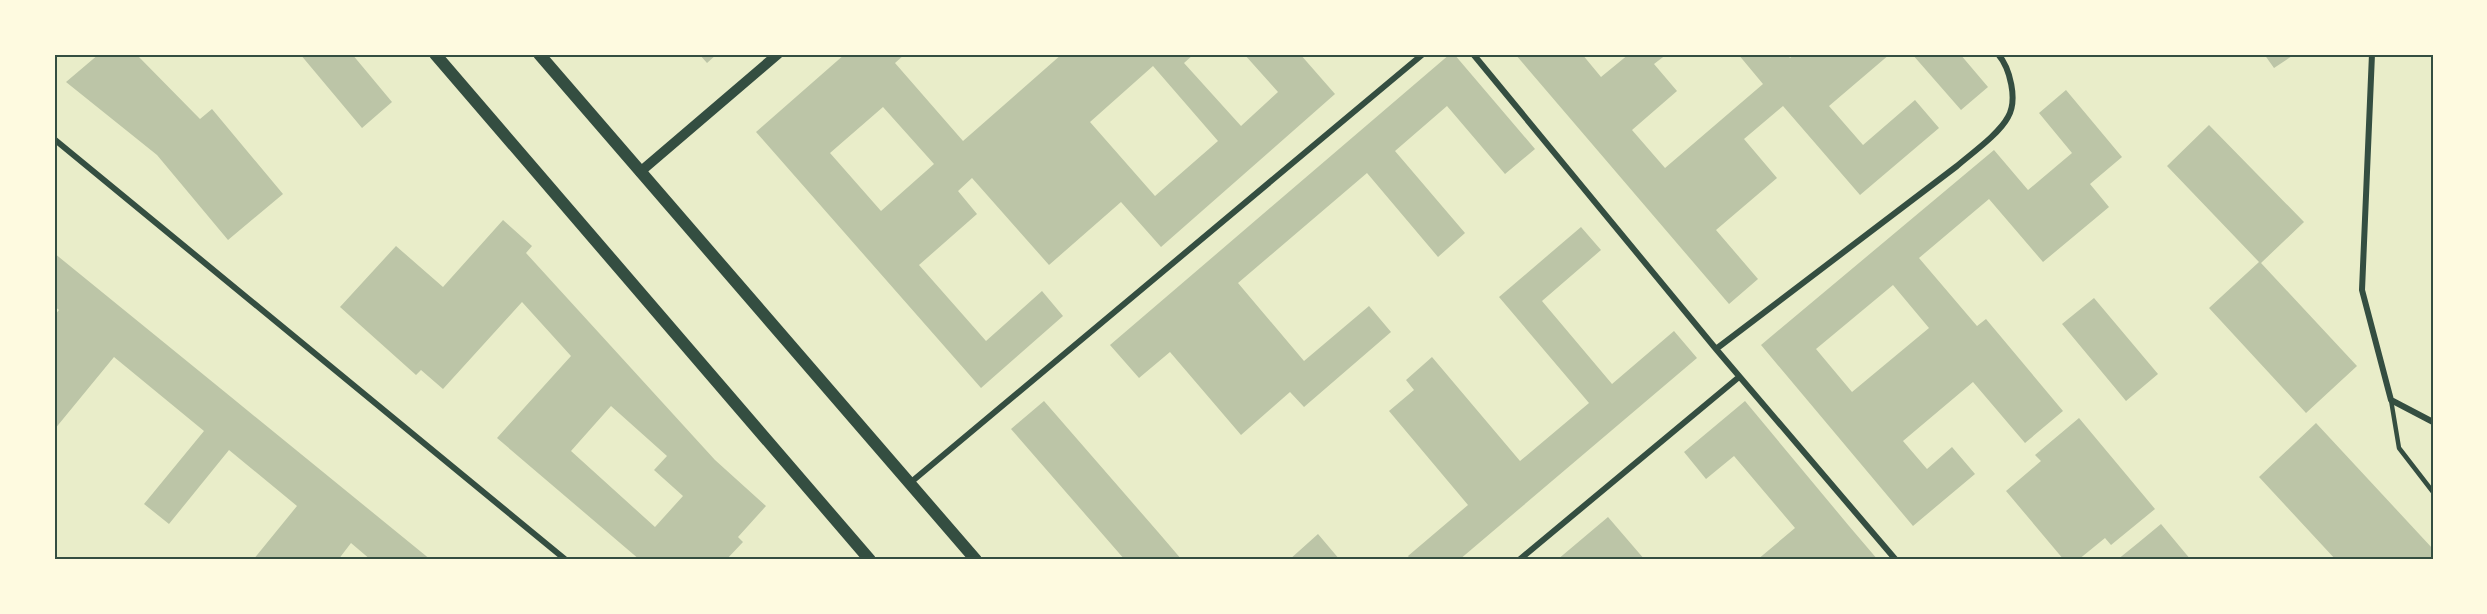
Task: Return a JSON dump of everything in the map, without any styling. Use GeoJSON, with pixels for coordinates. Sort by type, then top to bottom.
{"type":"FeatureCollection","features":[{"type":"Feature","properties":{"kind":"main road"},"geometry":{"type":"LineString","coordinates":[[435,54],[870,560]]}},
{"type":"Feature","properties":{"kind":"main road"},"geometry":{"type":"LineString","coordinates":[[539,54],[976,560]]}},
{"type":"Feature","properties":{"kind":"street"},"geometry":{"type":"LineString","coordinates":[[640,172],[778,54]]}},
{"type":"Feature","properties":{"kind":"street"},"geometry":{"type":"LineString","coordinates":[[909,483],[1424,54]]}},
{"type":"Feature","properties":{"kind":"street"},"geometry":{"type":"LineString","coordinates":[[1473,54],[1739,377],[1896,560]]}},
{"type":"Feature","properties":{"kind":"street"},"geometry":{"type":"LineString","coordinates":[[1716,349],[1957,166],[1991,135],[2009,116],[2013,88],[2003,60],[1998,54]]}},
{"type":"Feature","properties":{"kind":"street"},"geometry":{"type":"LineString","coordinates":[[2372,54],[2362,290],[2391,400],[2433,422]]}},
{"type":"Feature","properties":{"kind":"street"},"geometry":{"type":"LineString","coordinates":[[54,139],[566,560]]}},
{"type":"Feature","properties":{"kind":"street"},"geometry":{"type":"LineString","coordinates":[[1519,560],[1739,377]]}},
{"type":"Feature","properties":{"kind":"lane"},"geometry":{"type":"LineString","coordinates":[[2391,400],[2398,448],[2433,492]]}},
{"type":"Feature","properties":{"kind":"building"},"geometry":{"type":"Polygon","coordinates":[[[99,54],[136,54],[200,119],[212,109],[283,194],[228,240],[157,155],[66,82],[99,54]]]}},
{"type":"Feature","properties":{"kind":"building"},"geometry":{"type":"Polygon","coordinates":[[[300,54],[352,54],[392,102],[362,128],[300,54]]]}},
{"type":"Feature","properties":{"kind":"building"},"geometry":{"type":"Polygon","coordinates":[[[699,54],[717,54],[707,63],[699,54]]]}},
{"type":"Feature","properties":{"kind":"building"},"geometry":{"type":"Polygon","coordinates":[[[845,54],[905,54],[895,63],[963,141],[1062,54],[1194,54],[1184,63],[1241,126],[1278,92],[1244,54],[1300,54],[1335,94],[1161,247],[1121,202],[1049,265],[972,178],[958,191],[977,214],[919,265],[986,341],[1042,291],[1063,316],[981,388],[756,132],[845,54]],[[1153,66],[1090,122],[1155,196],[1218,141],[1153,66]],[[883,107],[830,153],[881,211],[934,164],[883,107]]]}},
{"type":"Feature","properties":{"kind":"building"},"geometry":{"type":"Polygon","coordinates":[[[1450,54],[1454,54],[1535,149],[1505,174],[1447,106],[1395,151],[1465,233],[1438,257],[1367,173],[1238,283],[1304,361],[1369,306],[1391,332],[1304,407],[1290,392],[1241,435],[1170,352],[1139,378],[1110,345],[1450,54]]]}},
{"type":"Feature","properties":{"kind":"building"},"geometry":{"type":"Polygon","coordinates":[[[1515,54],[1582,54],[1601,77],[1629,54],[1667,54],[1654,64],[1677,91],[1632,130],[1665,168],[1763,84],[1738,54],[1787,54],[1790,58],[1795,54],[1890,54],[1829,106],[1863,145],[1915,100],[1939,128],[1860,195],[1783,106],[1744,139],[1777,178],[1716,230],[1758,279],[1729,304],[1515,54]]]}},
{"type":"Feature","properties":{"kind":"building"},"geometry":{"type":"Polygon","coordinates":[[[1912,54],[1960,54],[1988,87],[1961,110],[1912,54]]]}},
{"type":"Feature","properties":{"kind":"building"},"geometry":{"type":"Polygon","coordinates":[[[2264,54],[2295,54],[2274,68],[2264,54]]]}},
{"type":"Feature","properties":{"kind":"building"},"geometry":{"type":"Polygon","coordinates":[[[2066,90],[2122,157],[2090,184],[2109,207],[2043,262],[1989,199],[1919,258],[1977,326],[1986,319],[2063,411],[2025,443],[1973,382],[1903,441],[1927,469],[1952,447],[1975,474],[1913,526],[1761,345],[1994,150],[2028,190],[2072,153],[2039,113],[2066,90]],[[1893,285],[1816,349],[1852,392],[1929,328],[1893,285]]]}},
{"type":"Feature","properties":{"kind":"building"},"geometry":{"type":"Polygon","coordinates":[[[2209,125],[2304,222],[2261,263],[2357,366],[2306,413],[2209,308],[2259,262],[2167,166],[2209,125]]]}},
{"type":"Feature","properties":{"kind":"building"},"geometry":{"type":"Polygon","coordinates":[[[503,220],[532,246],[526,253],[715,460],[766,506],[738,537],[743,542],[726,560],[640,560],[497,438],[571,356],[522,302],[443,389],[421,370],[416,375],[340,307],[396,246],[443,287],[503,220]],[[611,406],[571,451],[655,527],[683,496],[654,470],[667,456],[611,406]]]}},
{"type":"Feature","properties":{"kind":"building"},"geometry":{"type":"Polygon","coordinates":[[[1581,227],[1601,250],[1542,301],[1612,384],[1674,331],[1697,358],[1459,560],[1411,560],[1408,556],[1468,505],[1389,411],[1414,390],[1406,380],[1432,357],[1520,461],[1589,403],[1499,297],[1581,227]]]}},
{"type":"Feature","properties":{"kind":"building"},"geometry":{"type":"Polygon","coordinates":[[[54,253],[431,560],[371,560],[351,543],[338,560],[253,560],[297,506],[229,450],[169,524],[144,504],[204,431],[114,357],[54,430],[54,316],[59,310],[54,306],[54,253]]]}},
{"type":"Feature","properties":{"kind":"building"},"geometry":{"type":"Polygon","coordinates":[[[2094,298],[2158,374],[2126,401],[2062,324],[2094,298]]]}},
{"type":"Feature","properties":{"kind":"building"},"geometry":{"type":"Polygon","coordinates":[[[1044,401],[1182,560],[1125,560],[1011,429],[1044,401]]]}},
{"type":"Feature","properties":{"kind":"building"},"geometry":{"type":"Polygon","coordinates":[[[1745,401],[1878,560],[1757,560],[1795,528],[1734,456],[1706,479],[1684,452],[1745,401]]]}},
{"type":"Feature","properties":{"kind":"building"},"geometry":{"type":"Polygon","coordinates":[[[2079,418],[2155,509],[2111,545],[2105,538],[2078,560],[2064,560],[2006,491],[2041,461],[2035,455],[2079,418]]]}},
{"type":"Feature","properties":{"kind":"building"},"geometry":{"type":"Polygon","coordinates":[[[2316,423],[2433,549],[2433,560],[2336,560],[2259,477],[2316,423]]]}},
{"type":"Feature","properties":{"kind":"building"},"geometry":{"type":"Polygon","coordinates":[[[1608,517],[1645,560],[1557,560],[1608,517]]]}},
{"type":"Feature","properties":{"kind":"building"},"geometry":{"type":"Polygon","coordinates":[[[2161,524],[2191,560],[2117,560],[2138,543],[2161,524]]]}},
{"type":"Feature","properties":{"kind":"building"},"geometry":{"type":"Polygon","coordinates":[[[1318,534],[1340,560],[1289,560],[1318,534]]]}}]}
